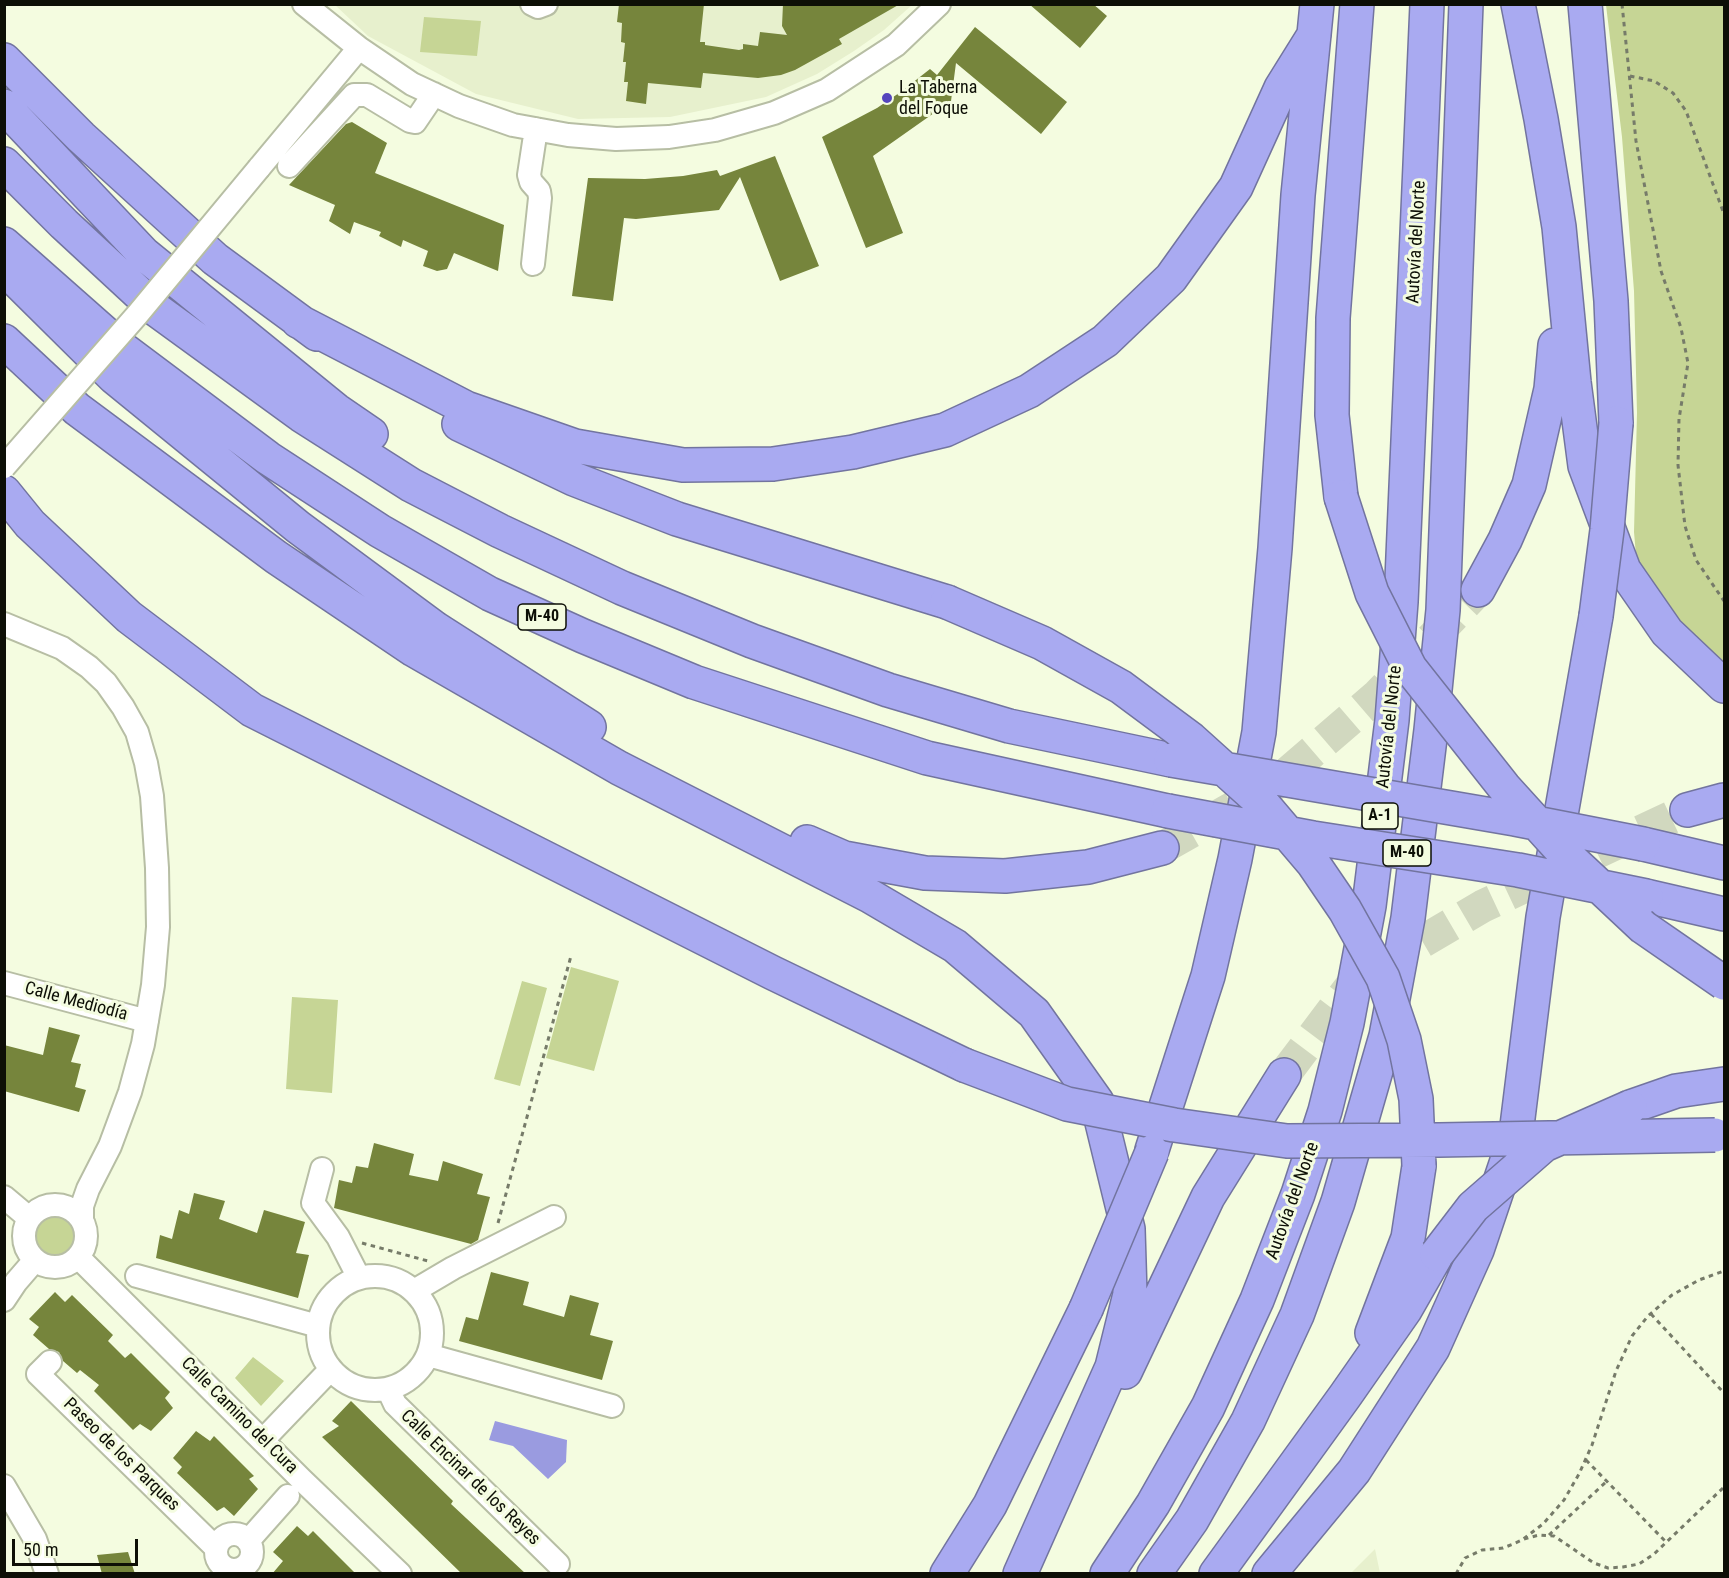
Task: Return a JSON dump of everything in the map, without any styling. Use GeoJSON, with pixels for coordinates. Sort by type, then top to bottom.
{"type":"FeatureCollection","features":[{"type":"Feature","properties":{"kind":"highway"},"geometry":{"type":"LineString","coordinates":[[1357,4],[1333,318],[1332,415],[1341,497],[1372,593],[1410,668],[1504,787],[1563,852],[1643,927],[1725,983]]}},
{"type":"Feature","properties":{"kind":"highway","name":"Autovía del Norte"},"geometry":{"type":"LineString","coordinates":[[1107,1574],[1153,1504],[1208,1407],[1257,1300],[1298,1194],[1325,1111],[1347,1023],[1368,906],[1392,720],[1402,590],[1427,4]]}},
{"type":"Feature","properties":{"kind":"highway","name":"A-1"},"geometry":{"type":"LineString","coordinates":[[1154,1574],[1192,1520],[1248,1421],[1297,1315],[1338,1202],[1386,1036],[1408,918],[1443,610],[1466,4]]}},
{"type":"Feature","properties":{"kind":"highway"},"geometry":{"type":"LineString","coordinates":[[1518,4],[1559,227],[1574,382],[1585,466],[1624,570],[1667,632],[1725,686]]}},
{"type":"Feature","properties":{"kind":"highway"},"geometry":{"type":"LineString","coordinates":[[1269,1574],[1354,1471],[1433,1348],[1477,1250],[1516,1134],[1543,917],[1596,616],[1607,530],[1616,423],[1611,301],[1585,4]]}},
{"type":"Feature","properties":{"kind":"highway"},"geometry":{"type":"LineString","coordinates":[[298,321],[466,408],[575,446],[683,465],[773,464],[853,452],[945,430],[1029,392],[1096,347],[1171,278],[1236,187],[1281,88],[1316,20]]}},
{"type":"Feature","properties":{"kind":"highway"},"geometry":{"type":"LineString","coordinates":[[947,1574],[990,1504],[1086,1309],[1152,1152],[1208,976],[1236,859],[1259,732],[1276,536],[1298,195],[1316,20]]}},
{"type":"Feature","properties":{"kind":"highway"},"geometry":{"type":"LineString","coordinates":[[4,60],[81,137],[215,259],[384,381],[464,427],[574,479],[677,519],[946,602],[1042,643],[1121,687],[1191,739],[1262,803],[1313,863],[1345,910],[1383,978],[1404,1040],[1416,1099],[1419,1166],[1408,1238],[1377,1322],[1346,1396]]}},
{"type":"Feature","properties":{"kind":"highway"},"geometry":{"type":"LineString","coordinates":[[4,106],[144,254],[336,410],[445,483],[600,565],[622,588]]}},
{"type":"Feature","properties":{"kind":"highway"},"geometry":{"type":"LineString","coordinates":[[4,164],[64,224],[158,311],[301,415],[411,485],[500,531],[622,588],[752,642],[888,690],[1009,726],[1171,760],[1515,819],[1725,863]]}},
{"type":"Feature","properties":{"kind":"highway"},"geometry":{"type":"LineString","coordinates":[[1478,590],[1529,485],[1551,389],[1559,311],[1559,227]]}},
{"type":"Feature","properties":{"kind":"highway","name":"M-40"},"geometry":{"type":"LineString","coordinates":[[4,244],[124,350],[268,458],[380,531],[490,594],[694,682],[927,758],[1168,811],[1313,838],[1518,870],[1725,914]]}},
{"type":"Feature","properties":{"kind":"highway"},"geometry":{"type":"LineString","coordinates":[[4,268],[114,377],[316,540],[456,641],[632,754],[749,818],[844,858],[925,873],[1005,876],[1088,867],[1162,848]]}},
{"type":"Feature","properties":{"kind":"highway"},"geometry":{"type":"LineString","coordinates":[[4,341],[77,409],[276,557],[414,650],[619,768],[870,896],[955,946],[1034,1013],[1097,1102],[1128,1229],[1130,1294],[1112,1367],[1020,1574]]}},
{"type":"Feature","properties":{"kind":"highway"},"geometry":{"type":"LineString","coordinates":[[4,492],[30,524],[129,617],[252,710],[773,973],[964,1065],[1067,1104],[1174,1125],[1287,1141],[1720,1135]]}},
{"type":"Feature","properties":{"kind":"highway"},"geometry":{"type":"LineString","coordinates":[[1688,810],[1725,800]]}},
{"type":"Feature","properties":{"kind":"highway"},"geometry":{"type":"LineString","coordinates":[[1020,1574],[1074,1481],[1208,1197],[1284,1075]]}},
{"type":"Feature","properties":{"kind":"highway"},"geometry":{"type":"LineString","coordinates":[[1216,1574],[1346,1396],[1405,1310],[1437,1254],[1473,1207],[1544,1145],[1630,1107],[1677,1091],[1725,1084]]}},
{"type":"Feature","properties":{"kind":"street"},"geometry":{"type":"LineString","coordinates":[[304,4],[359,48],[412,84],[459,106],[536,129],[568,135],[616,139],[669,137],[715,130],[774,114],[827,90],[896,45],[939,4]]}},
{"type":"Feature","properties":{"kind":"street"},"geometry":{"type":"LineString","coordinates":[[532,4],[538,7],[546,4]]}},
{"type":"Feature","properties":{"kind":"street"},"geometry":{"type":"LineString","coordinates":[[4,467],[137,315],[359,48]]}},
{"type":"Feature","properties":{"kind":"street"},"geometry":{"type":"LineString","coordinates":[[289,166],[354,94],[367,94],[410,122],[415,122],[434,94]]}},
{"type":"Feature","properties":{"kind":"street"},"geometry":{"type":"LineString","coordinates":[[533,264],[540,198],[539,191],[531,182],[529,175],[536,129]]}},
{"type":"Feature","properties":{"kind":"street"},"geometry":{"type":"LineString","coordinates":[[4,624],[62,648],[89,667],[106,683],[137,732],[152,796],[158,927],[147,1021],[130,1092],[110,1146],[87,1189],[76,1201],[73,1212]]}},
{"type":"Feature","properties":{"kind":"street","name":"Calle Mediodía"},"geometry":{"type":"LineString","coordinates":[[4,983],[147,1021]]}},
{"type":"Feature","properties":{"kind":"street"},"geometry":{"type":"LineString","coordinates":[[322,1169],[313,1203],[338,1237],[359,1278]]}},
{"type":"Feature","properties":{"kind":"street"},"geometry":{"type":"LineString","coordinates":[[4,1197],[29,1218]]}},
{"type":"Feature","properties":{"kind":"street"},"geometry":{"type":"LineString","coordinates":[[51,1205],[73,1212],[87,1232],[86,1246],[79,1257],[69,1265],[57,1268],[45,1266],[35,1260],[24,1240],[29,1218],[39,1209],[51,1205]]}},
{"type":"Feature","properties":{"kind":"street"},"geometry":{"type":"LineString","coordinates":[[263,1440],[330,1370],[321,1354],[317,1336],[319,1317],[328,1300],[342,1286],[359,1278],[378,1276],[397,1280],[414,1291],[453,1268],[554,1217]]}},
{"type":"Feature","properties":{"kind":"street","name":"Calle Camino del Cura"},"geometry":{"type":"LineString","coordinates":[[79,1257],[302,1480],[400,1574]]}},
{"type":"Feature","properties":{"kind":"street"},"geometry":{"type":"LineString","coordinates":[[4,1300],[35,1260]]}},
{"type":"Feature","properties":{"kind":"street"},"geometry":{"type":"LineString","coordinates":[[136,1276],[318,1326]]}},
{"type":"Feature","properties":{"kind":"street","name":"Calle Encinar de los Reyes"},"geometry":{"type":"LineString","coordinates":[[330,1370],[344,1383],[362,1390],[388,1389],[399,1386],[414,1376],[428,1355],[432,1343],[432,1324],[426,1306],[414,1291]]}},
{"type":"Feature","properties":{"kind":"street"},"geometry":{"type":"LineString","coordinates":[[428,1355],[612,1406]]}},
{"type":"Feature","properties":{"kind":"street","name":"Paseo de los Parques"},"geometry":{"type":"LineString","coordinates":[[50,1362],[38,1374],[224,1565]]}},
{"type":"Feature","properties":{"kind":"street","name":"Calle Encinar de los Reyes"},"geometry":{"type":"LineString","coordinates":[[388,1389],[395,1404],[558,1564]]}},
{"type":"Feature","properties":{"kind":"street"},"geometry":{"type":"LineString","coordinates":[[4,1486],[35,1539],[47,1574]]}},
{"type":"Feature","properties":{"kind":"street"},"geometry":{"type":"LineString","coordinates":[[248,1541],[288,1496]]}},
{"type":"Feature","properties":{"kind":"street"},"geometry":{"type":"LineString","coordinates":[[230,1534],[243,1536],[248,1541],[250,1560],[224,1565],[224,1537],[230,1534]]}},
{"type":"Feature","properties":{"kind":"path"},"geometry":{"type":"LineString","coordinates":[[1622,4],[1636,141],[1661,271],[1681,328],[1688,363],[1679,419],[1678,465],[1685,526],[1696,560],[1725,601]]}},
{"type":"Feature","properties":{"kind":"path"},"geometry":{"type":"LineString","coordinates":[[1630,76],[1654,81],[1673,93],[1686,111],[1725,214]]}},
{"type":"Feature","properties":{"kind":"path"},"geometry":{"type":"LineString","coordinates":[[492,1248],[571,956]]}},
{"type":"Feature","properties":{"kind":"path"},"geometry":{"type":"LineString","coordinates":[[338,1237],[453,1268]]}},
{"type":"Feature","properties":{"kind":"path"},"geometry":{"type":"LineString","coordinates":[[1522,1540],[1543,1524],[1564,1500],[1586,1459],[1616,1371],[1632,1336],[1650,1314],[1672,1295],[1699,1280],[1725,1271]]}},
{"type":"Feature","properties":{"kind":"path"},"geometry":{"type":"LineString","coordinates":[[1650,1314],[1725,1393]]}},
{"type":"Feature","properties":{"kind":"path"},"geometry":{"type":"LineString","coordinates":[[1586,1459],[1666,1542]]}},
{"type":"Feature","properties":{"kind":"path"},"geometry":{"type":"LineString","coordinates":[[1548,1535],[1607,1481]]}},
{"type":"Feature","properties":{"kind":"path"},"geometry":{"type":"LineString","coordinates":[[1456,1574],[1465,1558],[1482,1550],[1503,1548],[1539,1535],[1554,1536],[1594,1563],[1608,1568],[1639,1564],[1654,1554],[1725,1487]]}},
{"type":"Feature","properties":{"kind":"shaded area"},"geometry":{"type":"Polygon","coordinates":[[[335,5],[912,5],[884,30],[854,51],[817,74],[766,97],[670,117],[578,119],[476,94],[368,36],[335,5]]]}},
{"type":"Feature","properties":{"kind":"shaded area"},"geometry":{"type":"Polygon","coordinates":[[[1375,1549],[1380,1573],[1351,1573],[1375,1549]]]}},
{"type":"Feature","properties":{"kind":"green space"},"geometry":{"type":"Polygon","coordinates":[[[1606,5],[1724,5],[1724,665],[1677,622],[1637,567],[1634,532],[1637,413],[1634,291],[1622,137],[1606,5]]]}},
{"type":"Feature","properties":{"kind":"green space"},"geometry":{"type":"Polygon","coordinates":[[[424,17],[481,21],[477,56],[420,52],[424,17]]]}},
{"type":"Feature","properties":{"kind":"green space"},"geometry":{"type":"Polygon","coordinates":[[[571,967],[619,981],[594,1071],[546,1058],[571,967]]]}},
{"type":"Feature","properties":{"kind":"green space"},"geometry":{"type":"Polygon","coordinates":[[[522,981],[547,988],[520,1086],[494,1079],[522,981]]]}},
{"type":"Feature","properties":{"kind":"green space"},"geometry":{"type":"Polygon","coordinates":[[[292,997],[338,1000],[332,1093],[286,1089],[292,997]]]}},
{"type":"Feature","properties":{"kind":"green space"},"geometry":{"type":"Polygon","coordinates":[[[56,1213],[72,1220],[79,1236],[72,1252],[56,1259],[40,1252],[33,1236],[40,1220],[56,1213]]]}},
{"type":"Feature","properties":{"kind":"green space"},"geometry":{"type":"Polygon","coordinates":[[[253,1357],[284,1381],[261,1406],[235,1378],[253,1357]]]}},
{"type":"Feature","properties":{"kind":"water"},"geometry":{"type":"Polygon","coordinates":[[[495,1421],[567,1440],[566,1462],[548,1479],[513,1446],[489,1440],[495,1421]]]}},
{"type":"Feature","properties":{"kind":"building"},"geometry":{"type":"Polygon","coordinates":[[[619,4],[704,4],[700,42],[705,42],[705,45],[739,50],[743,49],[743,44],[758,46],[760,32],[787,35],[782,26],[783,4],[900,4],[839,39],[842,44],[795,70],[781,75],[758,78],[703,73],[701,88],[648,83],[646,104],[626,101],[628,82],[624,82],[626,62],[623,62],[625,43],[621,42],[622,23],[617,22],[619,4]]]}},
{"type":"Feature","properties":{"kind":"building"},"geometry":{"type":"Polygon","coordinates":[[[1029,4],[1093,4],[1107,16],[1080,48],[1029,4]]]}},
{"type":"Feature","properties":{"kind":"building"},"geometry":{"type":"Polygon","coordinates":[[[975,27],[1067,102],[1041,134],[956,63],[951,101],[873,156],[903,233],[866,248],[822,137],[877,108],[930,69],[937,75],[975,27]]]}},
{"type":"Feature","properties":{"kind":"building"},"geometry":{"type":"Polygon","coordinates":[[[352,122],[387,143],[375,173],[504,225],[498,271],[454,253],[447,269],[437,271],[423,266],[428,251],[403,240],[401,247],[379,236],[381,232],[354,222],[350,234],[329,221],[335,205],[289,185],[346,124],[352,122]]]}},
{"type":"Feature","properties":{"kind":"building"},"geometry":{"type":"Polygon","coordinates":[[[775,156],[819,266],[780,281],[740,177],[719,210],[636,219],[624,218],[613,301],[572,296],[588,178],[645,179],[717,170],[720,176],[775,156]]]}},
{"type":"Feature","properties":{"kind":"building"},"geometry":{"type":"Polygon","coordinates":[[[49,1027],[80,1035],[71,1062],[81,1064],[75,1087],[86,1090],[79,1112],[4,1091],[4,1045],[43,1055],[49,1027]]]}},
{"type":"Feature","properties":{"kind":"building"},"geometry":{"type":"Polygon","coordinates":[[[374,1143],[414,1154],[409,1175],[438,1181],[443,1161],[483,1174],[477,1194],[490,1197],[478,1240],[471,1244],[334,1208],[339,1180],[352,1183],[356,1166],[368,1168],[374,1143]]]}},
{"type":"Feature","properties":{"kind":"building"},"geometry":{"type":"Polygon","coordinates":[[[194,1193],[225,1201],[219,1219],[257,1233],[264,1210],[305,1222],[296,1253],[309,1255],[298,1298],[156,1258],[160,1235],[172,1239],[179,1210],[189,1214],[194,1193]]]}},
{"type":"Feature","properties":{"kind":"building"},"geometry":{"type":"Polygon","coordinates":[[[491,1272],[529,1282],[523,1305],[564,1317],[570,1295],[599,1303],[590,1335],[613,1341],[602,1380],[459,1341],[466,1317],[478,1320],[491,1272]]]}},
{"type":"Feature","properties":{"kind":"building"},"geometry":{"type":"Polygon","coordinates":[[[55,1292],[65,1302],[72,1295],[113,1335],[108,1341],[125,1358],[131,1353],[170,1392],[165,1398],[173,1408],[151,1431],[140,1424],[133,1430],[94,1391],[99,1385],[80,1370],[77,1373],[63,1361],[59,1352],[49,1349],[33,1335],[39,1327],[29,1319],[55,1292]]]}},
{"type":"Feature","properties":{"kind":"building"},"geometry":{"type":"Polygon","coordinates":[[[351,1401],[453,1501],[451,1504],[526,1574],[462,1574],[322,1437],[339,1426],[332,1421],[351,1401]]]}},
{"type":"Feature","properties":{"kind":"building"},"geometry":{"type":"Polygon","coordinates":[[[196,1431],[210,1441],[214,1436],[254,1476],[249,1479],[258,1489],[234,1516],[224,1507],[217,1511],[177,1473],[182,1467],[173,1458],[196,1431]]]}},
{"type":"Feature","properties":{"kind":"building"},"geometry":{"type":"Polygon","coordinates":[[[297,1526],[308,1536],[313,1531],[356,1574],[272,1574],[283,1561],[273,1552],[297,1526]]]}},
{"type":"Feature","properties":{"kind":"building"},"geometry":{"type":"Polygon","coordinates":[[[128,1552],[135,1574],[102,1574],[97,1555],[128,1552]]]}},
{"type":"Feature","properties":{"kind":"tunnel"},"geometry":{"type":"LineString","coordinates":[[1162,848],[1275,784],[1378,695],[1478,590]]}},
{"type":"Feature","properties":{"kind":"tunnel"},"geometry":{"type":"LineString","coordinates":[[1284,1075],[1355,981],[1483,906],[1687,810]]}},
{"type":"Feature","properties":{"kind":"place","name":"La Taberna del Foque"},"geometry":{"type":"Point","coordinates":[887,98]}}]}
